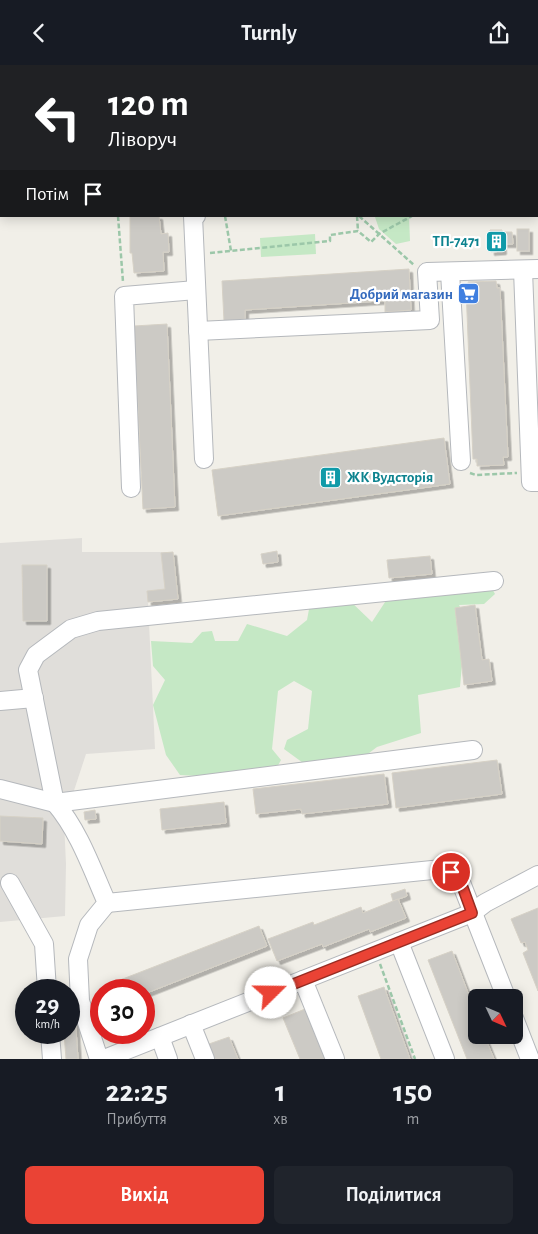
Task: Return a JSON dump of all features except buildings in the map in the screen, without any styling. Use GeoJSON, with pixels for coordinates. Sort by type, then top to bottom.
{"type":"FeatureCollection","features":[{"type":"Feature","properties":{"kind":"street"},"geometry":{"type":"LineString","coordinates":[[193,217],[204,459]]}},
{"type":"Feature","properties":{"kind":"street"},"geometry":{"type":"LineString","coordinates":[[198,331],[430,320],[427,272],[531,269],[534,477]]}},
{"type":"Feature","properties":{"kind":"street"},"geometry":{"type":"LineString","coordinates":[[450,272],[461,461]]}},
{"type":"Feature","properties":{"kind":"street"},"geometry":{"type":"LineString","coordinates":[[131,488],[124,296],[196,290]]}},
{"type":"Feature","properties":{"kind":"street"},"geometry":{"type":"LineString","coordinates":[[107,903],[64,814],[55,803],[28,670],[36,655],[72,629],[98,621],[494,581]]}},
{"type":"Feature","properties":{"kind":"street"},"geometry":{"type":"LineString","coordinates":[[0,701],[34,698]]}},
{"type":"Feature","properties":{"kind":"street"},"geometry":{"type":"LineString","coordinates":[[0,789],[55,803],[473,750]]}},
{"type":"Feature","properties":{"kind":"street"},"geometry":{"type":"LineString","coordinates":[[99,1059],[80,1001],[78,959],[89,925],[107,903],[442,869],[451,872],[460,880],[503,989]]}},
{"type":"Feature","properties":{"kind":"street"},"geometry":{"type":"LineString","coordinates":[[104,1059],[472,913],[485,903],[536,880]]}},
{"type":"Feature","properties":{"kind":"street"},"geometry":{"type":"LineString","coordinates":[[10,883],[44,944],[46,979]]}},
{"type":"Feature","properties":{"kind":"street"},"geometry":{"type":"LineString","coordinates":[[399,942],[445,1059]]}},
{"type":"Feature","properties":{"kind":"street"},"geometry":{"type":"LineString","coordinates":[[303,980],[335,1059]]}},
{"type":"Feature","properties":{"kind":"street"},"geometry":{"type":"LineString","coordinates":[[191,1024],[205,1059]]}},
{"type":"Feature","properties":{"kind":"street"},"geometry":{"type":"LineString","coordinates":[[160,1037],[168,1059]]}},
{"type":"Feature","properties":{"kind":"street"},"geometry":{"type":"LineString","coordinates":[[523,1041],[530,1059]]}},
{"type":"Feature","properties":{"kind":"street"},"geometry":{"type":"LineString","coordinates":[[51,1044],[52,1059]]}},
{"type":"Feature","properties":{"kind":"path"},"geometry":{"type":"LineString","coordinates":[[118,217],[124,296]]}},
{"type":"Feature","properties":{"kind":"path"},"geometry":{"type":"LineString","coordinates":[[225,217],[231,251]]}},
{"type":"Feature","properties":{"kind":"path"},"geometry":{"type":"LineString","coordinates":[[358,217],[358,231]]}},
{"type":"Feature","properties":{"kind":"path"},"geometry":{"type":"LineString","coordinates":[[359,217],[428,278]]}},
{"type":"Feature","properties":{"kind":"path"},"geometry":{"type":"LineString","coordinates":[[194,254],[330,241],[330,235],[358,231],[371,242],[379,234],[410,217]]}},
{"type":"Feature","properties":{"kind":"path"},"geometry":{"type":"LineString","coordinates":[[461,461],[469,472],[476,475],[534,477]]}},
{"type":"Feature","properties":{"kind":"path"},"geometry":{"type":"LineString","coordinates":[[375,951],[415,1059]]}},
{"type":"Feature","properties":{"kind":"shaded area"},"geometry":{"type":"Polygon","coordinates":[[[82,538],[82,552],[173,552],[178,599],[148,602],[155,749],[86,754],[64,821],[66,864],[65,916],[0,922],[0,543],[82,538]]]}},
{"type":"Feature","properties":{"kind":"green space"},"geometry":{"type":"Polygon","coordinates":[[[375,217],[409,217],[410,241],[396,244],[379,229],[375,217]]]}},
{"type":"Feature","properties":{"kind":"green space"},"geometry":{"type":"Polygon","coordinates":[[[315,234],[316,254],[261,257],[260,238],[315,234]]]}},
{"type":"Feature","properties":{"kind":"green space"},"geometry":{"type":"Polygon","coordinates":[[[489,583],[495,594],[484,604],[459,605],[466,618],[460,687],[418,695],[421,733],[377,747],[348,769],[310,768],[284,749],[287,740],[308,729],[312,691],[294,681],[278,691],[272,749],[281,760],[270,780],[180,775],[166,755],[153,705],[165,680],[153,666],[151,641],[192,643],[202,632],[212,631],[215,641],[238,641],[247,624],[287,636],[307,620],[310,604],[348,599],[372,622],[389,596],[489,583]]]}},
{"type":"Feature","properties":{"kind":"place","name":"ТП-7471"},"geometry":{"type":"Point","coordinates":[496,241]}},
{"type":"Feature","properties":{"kind":"place","name":"Добрий магазин"},"geometry":{"type":"Point","coordinates":[469,294]}},
{"type":"Feature","properties":{"kind":"place","name":"ЖК Вудсторія"},"geometry":{"type":"Point","coordinates":[331,477]}},
{"type":"Feature","properties":{"kind":"route"},"geometry":{"type":"LineString","coordinates":[[271,993],[472,913],[460,880],[451,872]]}}]}
